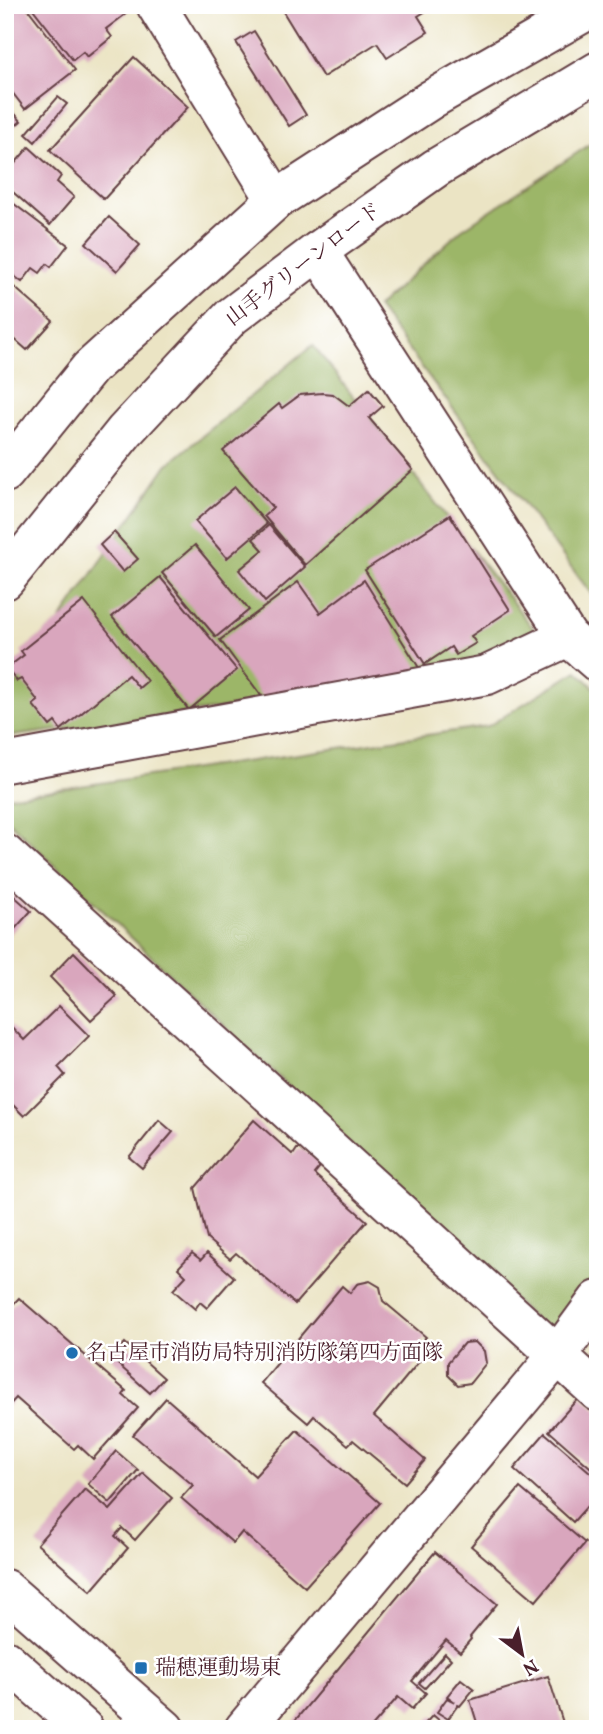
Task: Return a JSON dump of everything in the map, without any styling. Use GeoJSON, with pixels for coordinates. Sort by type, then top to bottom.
{"type":"FeatureCollection","features":[{"type":"Feature","properties":{"kind":"street"},"geometry":{"type":"LineString","coordinates":[[156,5],[276,200]]}},
{"type":"Feature","properties":{"kind":"street"},"geometry":{"type":"LineString","coordinates":[[5,474],[90,368],[276,200],[432,99],[597,5]]}},
{"type":"Feature","properties":{"kind":"street","name":"山手グリーンロード"},"geometry":{"type":"LineString","coordinates":[[5,580],[125,430],[232,316],[318,251],[436,168],[598,71]]}},
{"type":"Feature","properties":{"kind":"street"},"geometry":{"type":"LineString","coordinates":[[318,251],[568,637],[598,663]]}},
{"type":"Feature","properties":{"kind":"street"},"geometry":{"type":"LineString","coordinates":[[5,763],[487,675],[568,637]]}},
{"type":"Feature","properties":{"kind":"street"},"geometry":{"type":"LineString","coordinates":[[5,854],[598,1392]]}},
{"type":"Feature","properties":{"kind":"street"},"geometry":{"type":"LineString","coordinates":[[244,1729],[557,1356],[598,1300]]}},
{"type":"Feature","properties":{"kind":"street"},"geometry":{"type":"LineString","coordinates":[[5,1589],[165,1729]]}},
{"type":"Feature","properties":{"kind":"street"},"geometry":{"type":"LineString","coordinates":[[5,1660],[84,1729]]}},
{"type":"Feature","properties":{"kind":"green space"},"geometry":{"type":"Polygon","coordinates":[[[598,139],[598,603],[377,307],[461,230],[598,139]]]}},
{"type":"Feature","properties":{"kind":"green space"},"geometry":{"type":"Polygon","coordinates":[[[313,345],[539,636],[466,677],[5,737],[5,701],[167,465],[313,345]]]}},
{"type":"Feature","properties":{"kind":"green space"},"geometry":{"type":"Polygon","coordinates":[[[577,671],[598,691],[598,1282],[557,1341],[5,818],[5,797],[488,726],[577,671]]]}},
{"type":"Feature","properties":{"kind":"building"},"geometry":{"type":"Polygon","coordinates":[[[5,5],[25,5],[75,70],[25,109],[5,83],[5,5]]]}},
{"type":"Feature","properties":{"kind":"building"},"geometry":{"type":"Polygon","coordinates":[[[30,5],[121,5],[127,13],[106,29],[112,37],[87,57],[83,52],[73,60],[30,5]]]}},
{"type":"Feature","properties":{"kind":"building"},"geometry":{"type":"Polygon","coordinates":[[[279,5],[436,5],[418,16],[428,32],[387,58],[377,43],[323,77],[279,5]]]}},
{"type":"Feature","properties":{"kind":"building"},"geometry":{"type":"Polygon","coordinates":[[[254,31],[306,115],[289,126],[236,42],[254,31]]]}},
{"type":"Feature","properties":{"kind":"building"},"geometry":{"type":"Polygon","coordinates":[[[134,57],[188,107],[104,199],[50,150],[134,57]]]}},
{"type":"Feature","properties":{"kind":"building"},"geometry":{"type":"Polygon","coordinates":[[[58,97],[67,104],[35,142],[26,134],[58,97]]]}},
{"type":"Feature","properties":{"kind":"building"},"geometry":{"type":"Polygon","coordinates":[[[5,102],[21,121],[5,135],[5,102]]]}},
{"type":"Feature","properties":{"kind":"building"},"geometry":{"type":"Polygon","coordinates":[[[29,147],[61,176],[57,182],[74,197],[50,225],[5,185],[5,175],[29,147]]]}},
{"type":"Feature","properties":{"kind":"building"},"geometry":{"type":"Polygon","coordinates":[[[5,197],[68,245],[51,267],[47,264],[40,273],[33,268],[22,282],[5,269],[5,197]]]}},
{"type":"Feature","properties":{"kind":"building"},"geometry":{"type":"Polygon","coordinates":[[[109,217],[140,245],[117,271],[86,243],[109,217]]]}},
{"type":"Feature","properties":{"kind":"building"},"geometry":{"type":"Polygon","coordinates":[[[5,279],[53,321],[27,350],[10,335],[5,340],[5,279]]]}},
{"type":"Feature","properties":{"kind":"building"},"geometry":{"type":"Polygon","coordinates":[[[369,389],[383,406],[369,418],[413,470],[305,565],[264,516],[273,508],[223,451],[279,404],[282,408],[300,395],[333,394],[349,406],[369,389]]]}},
{"type":"Feature","properties":{"kind":"building"},"geometry":{"type":"Polygon","coordinates":[[[235,487],[267,524],[227,558],[195,521],[235,487]]]}},
{"type":"Feature","properties":{"kind":"building"},"geometry":{"type":"Polygon","coordinates":[[[450,515],[510,610],[471,636],[476,643],[456,655],[451,647],[425,664],[365,570],[450,515]]]}},
{"type":"Feature","properties":{"kind":"building"},"geometry":{"type":"Polygon","coordinates":[[[269,525],[305,567],[265,602],[239,570],[263,550],[253,539],[269,525]]]}},
{"type":"Feature","properties":{"kind":"building"},"geometry":{"type":"Polygon","coordinates":[[[114,532],[138,559],[123,572],[100,545],[114,532]]]}},
{"type":"Feature","properties":{"kind":"building"},"geometry":{"type":"Polygon","coordinates":[[[195,545],[249,610],[216,637],[162,573],[195,545]]]}},
{"type":"Feature","properties":{"kind":"building"},"geometry":{"type":"Polygon","coordinates":[[[160,577],[237,670],[189,710],[112,617],[160,577]]]}},
{"type":"Feature","properties":{"kind":"building"},"geometry":{"type":"Polygon","coordinates":[[[364,580],[426,679],[268,705],[220,640],[298,582],[320,613],[364,580]]]}},
{"type":"Feature","properties":{"kind":"building"},"geometry":{"type":"Polygon","coordinates":[[[84,601],[147,681],[139,688],[128,675],[61,730],[55,722],[50,726],[33,705],[38,701],[21,679],[17,681],[7,668],[24,655],[21,651],[84,601]]]}},
{"type":"Feature","properties":{"kind":"building"},"geometry":{"type":"Polygon","coordinates":[[[5,888],[31,911],[5,940],[5,888]]]}},
{"type":"Feature","properties":{"kind":"building"},"geometry":{"type":"Polygon","coordinates":[[[74,952],[117,996],[91,1020],[50,977],[74,952]]]}},
{"type":"Feature","properties":{"kind":"building"},"geometry":{"type":"Polygon","coordinates":[[[59,1006],[89,1036],[58,1067],[65,1075],[24,1116],[5,1097],[5,1020],[24,1040],[59,1006]]]}},
{"type":"Feature","properties":{"kind":"building"},"geometry":{"type":"Polygon","coordinates":[[[159,1120],[173,1132],[142,1168],[129,1157],[159,1120]]]}},
{"type":"Feature","properties":{"kind":"building"},"geometry":{"type":"Polygon","coordinates":[[[254,1120],[293,1155],[297,1149],[302,1149],[318,1160],[319,1168],[314,1174],[367,1221],[295,1304],[236,1253],[230,1259],[207,1239],[195,1188],[254,1120]]]}},
{"type":"Feature","properties":{"kind":"building"},"geometry":{"type":"Polygon","coordinates":[[[192,1253],[201,1260],[207,1253],[234,1277],[207,1308],[200,1302],[195,1309],[173,1290],[186,1276],[178,1268],[192,1253]]]}},
{"type":"Feature","properties":{"kind":"building"},"geometry":{"type":"Polygon","coordinates":[[[370,1281],[380,1287],[383,1301],[426,1337],[419,1345],[427,1352],[374,1416],[425,1460],[405,1483],[353,1440],[348,1445],[314,1416],[308,1423],[261,1383],[342,1286],[350,1293],[357,1284],[370,1281]]]}},
{"type":"Feature","properties":{"kind":"building"},"geometry":{"type":"Polygon","coordinates":[[[19,1298],[126,1391],[123,1395],[138,1408],[93,1459],[78,1445],[74,1449],[16,1398],[5,1410],[5,1313],[19,1298]]]}},
{"type":"Feature","properties":{"kind":"building"},"geometry":{"type":"Polygon","coordinates":[[[475,1342],[484,1351],[486,1363],[470,1383],[458,1385],[448,1375],[448,1362],[464,1343],[475,1342]]]}},
{"type":"Feature","properties":{"kind":"building"},"geometry":{"type":"Polygon","coordinates":[[[125,1343],[164,1378],[150,1393],[111,1358],[125,1343]]]}},
{"type":"Feature","properties":{"kind":"building"},"geometry":{"type":"Polygon","coordinates":[[[581,1395],[598,1410],[598,1474],[549,1431],[581,1395]]]}},
{"type":"Feature","properties":{"kind":"building"},"geometry":{"type":"Polygon","coordinates":[[[166,1398],[255,1476],[297,1430],[380,1503],[305,1587],[242,1532],[233,1543],[181,1498],[193,1485],[133,1435],[166,1398]]]}},
{"type":"Feature","properties":{"kind":"building"},"geometry":{"type":"Polygon","coordinates":[[[545,1433],[598,1479],[598,1494],[573,1522],[514,1469],[545,1433]]]}},
{"type":"Feature","properties":{"kind":"building"},"geometry":{"type":"Polygon","coordinates":[[[116,1451],[138,1470],[110,1503],[88,1484],[116,1451]]]}},
{"type":"Feature","properties":{"kind":"building"},"geometry":{"type":"Polygon","coordinates":[[[143,1473],[172,1498],[135,1540],[122,1528],[115,1536],[128,1548],[91,1591],[37,1544],[85,1489],[110,1510],[143,1473]]]}},
{"type":"Feature","properties":{"kind":"building"},"geometry":{"type":"Polygon","coordinates":[[[520,1488],[585,1543],[536,1601],[471,1546],[520,1488]]]}},
{"type":"Feature","properties":{"kind":"building"},"geometry":{"type":"Polygon","coordinates":[[[435,1552],[497,1604],[471,1639],[460,1652],[446,1640],[412,1681],[426,1693],[412,1709],[398,1697],[370,1729],[288,1729],[435,1552]]]}},
{"type":"Feature","properties":{"kind":"building"},"geometry":{"type":"Polygon","coordinates":[[[445,1653],[451,1659],[425,1688],[419,1683],[445,1653]]]}},
{"type":"Feature","properties":{"kind":"building"},"geometry":{"type":"Polygon","coordinates":[[[548,1676],[565,1729],[479,1729],[470,1700],[548,1676]]]}},
{"type":"Feature","properties":{"kind":"building"},"geometry":{"type":"Polygon","coordinates":[[[461,1679],[474,1689],[448,1719],[437,1712],[447,1698],[455,1702],[447,1696],[461,1679]]]}},
{"type":"Feature","properties":{"kind":"building"},"geometry":{"type":"Polygon","coordinates":[[[433,1715],[449,1729],[420,1729],[433,1715]]]}},
{"type":"Feature","properties":{"kind":"place","name":"名古屋市消防局特別消防隊第四方面隊"},"geometry":{"type":"Point","coordinates":[72,1353]}},
{"type":"Feature","properties":{"kind":"place","name":"瑞穂運動場東"},"geometry":{"type":"Point","coordinates":[141,1668]}}]}
